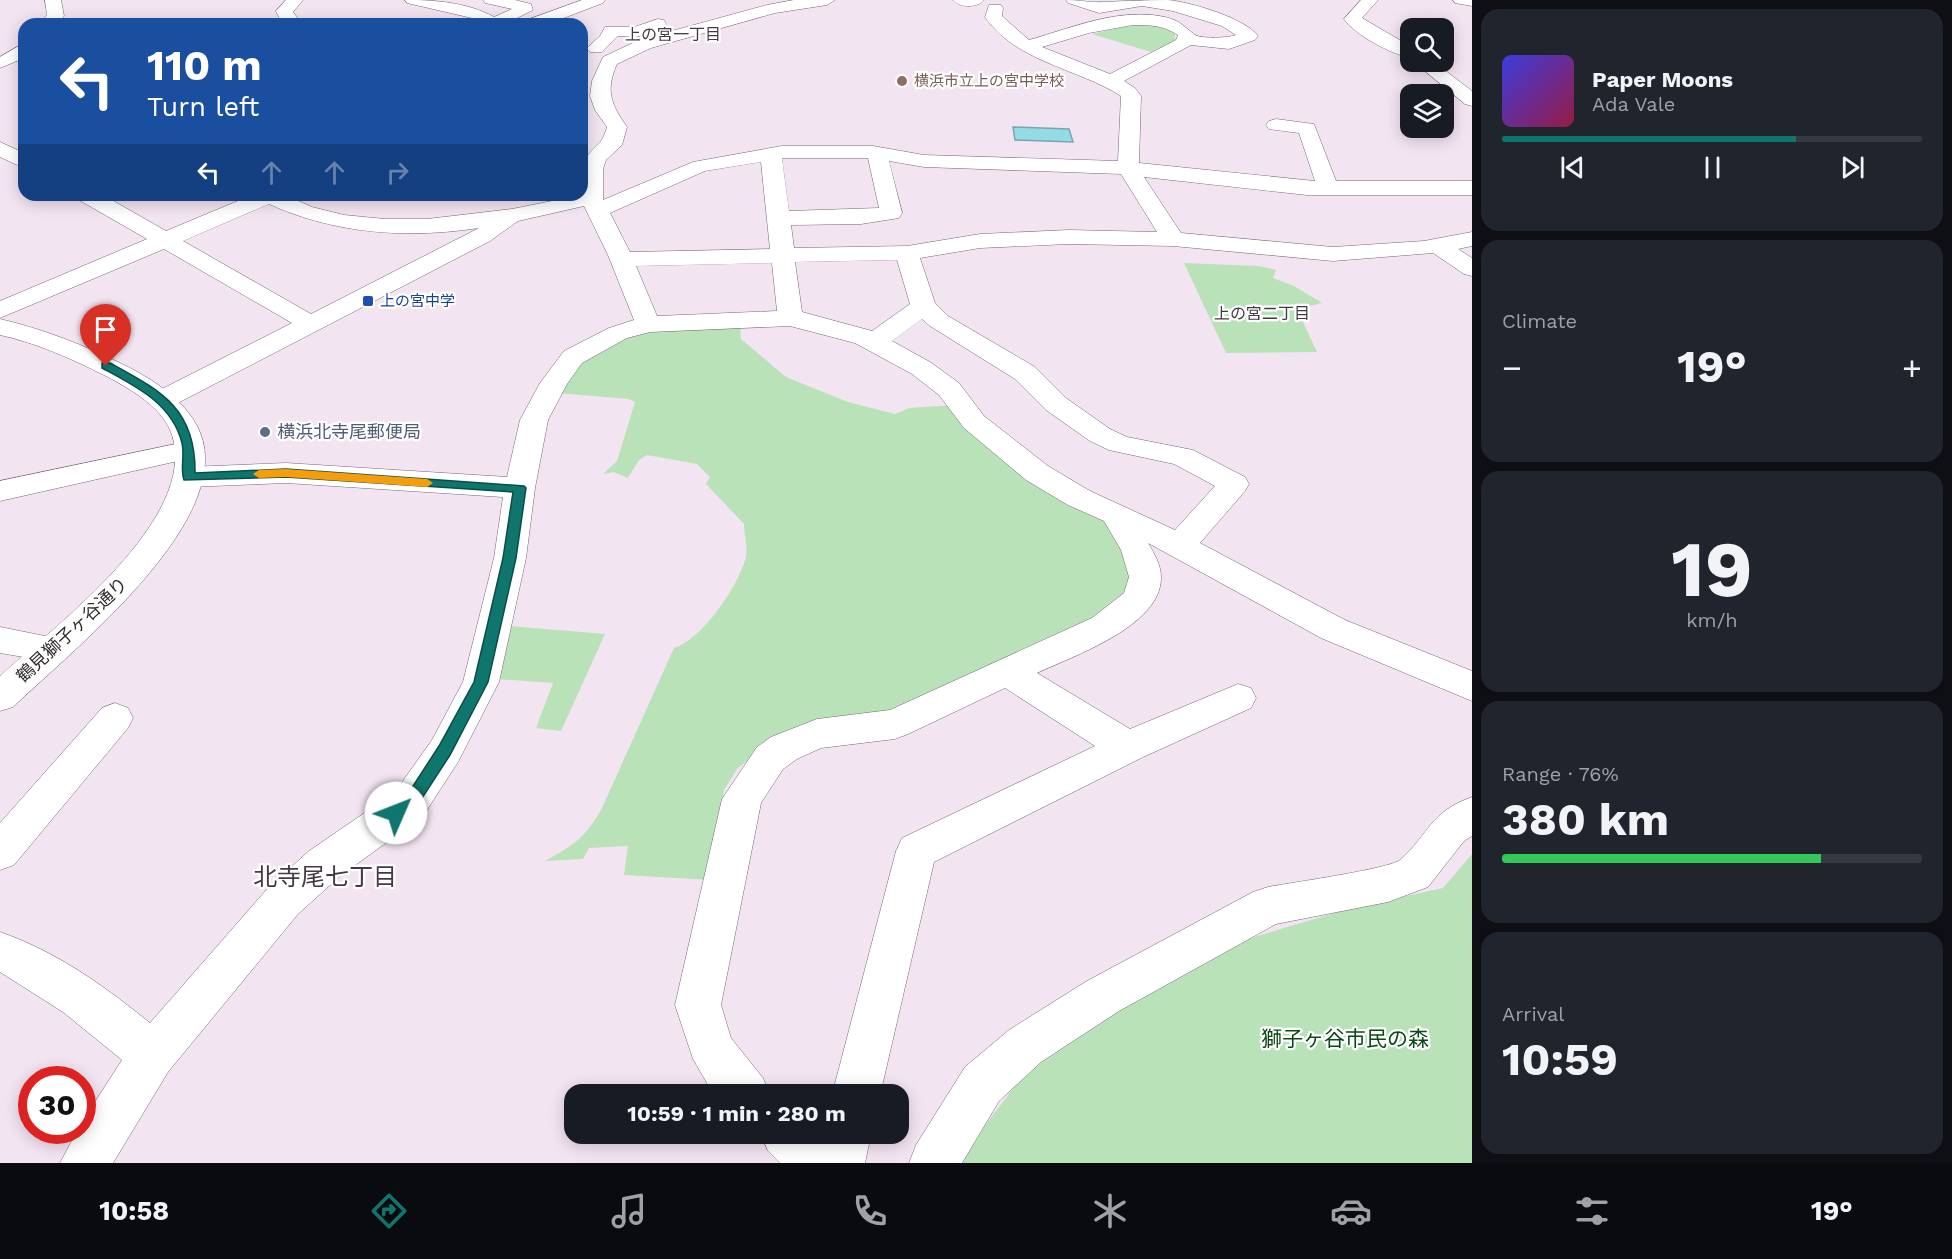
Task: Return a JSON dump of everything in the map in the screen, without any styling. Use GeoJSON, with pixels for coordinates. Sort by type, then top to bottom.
{"type":"FeatureCollection","features":[{"type":"Feature","properties":{"kind":"street"},"geometry":{"type":"LineString","coordinates":[[53,0],[56,16],[54,18]]}},
{"type":"Feature","properties":{"kind":"street"},"geometry":{"type":"LineString","coordinates":[[287,18],[284,11],[295,0]]}},
{"type":"Feature","properties":{"kind":"street"},"geometry":{"type":"LineString","coordinates":[[413,0],[477,14],[483,18]]}},
{"type":"Feature","properties":{"kind":"street"},"geometry":{"type":"LineString","coordinates":[[491,0],[525,7],[525,10],[506,18]]}},
{"type":"Feature","properties":{"kind":"street"},"geometry":{"type":"LineString","coordinates":[[549,18],[597,0]]}},
{"type":"Feature","properties":{"kind":"street"},"geometry":{"type":"LineString","coordinates":[[596,52],[645,44],[773,8],[827,0]]}},
{"type":"Feature","properties":{"kind":"street"},"geometry":{"type":"LineString","coordinates":[[961,0],[976,0]]}},
{"type":"Feature","properties":{"kind":"street"},"geometry":{"type":"LineString","coordinates":[[1074,0],[1099,8],[1142,1],[1175,6],[1228,22],[1249,36],[1229,44],[1187,39],[1110,82]]}},
{"type":"Feature","properties":{"kind":"street"},"geometry":{"type":"LineString","coordinates":[[1370,0],[1352,19],[1400,48]]}},
{"type":"Feature","properties":{"kind":"street"},"geometry":{"type":"LineString","coordinates":[[1461,0],[1472,2]]}},
{"type":"Feature","properties":{"kind":"street"},"geometry":{"type":"LineString","coordinates":[[995,8],[993,17],[1004,32],[1026,46],[1110,82],[1131,96],[1128,168],[1173,239]]}},
{"type":"Feature","properties":{"kind":"street"},"geometry":{"type":"LineString","coordinates":[[432,18],[461,10]]}},
{"type":"Feature","properties":{"kind":"street"},"geometry":{"type":"LineString","coordinates":[[648,324],[622,259],[595,204],[589,183],[597,157],[612,145],[617,127],[603,108],[597,92],[596,52],[608,39],[610,31],[636,32],[681,16],[707,26]]}},
{"type":"Feature","properties":{"kind":"street"},"geometry":{"type":"LineString","coordinates":[[1026,46],[1145,18],[1178,26],[1187,34],[1187,39]]}},
{"type":"Feature","properties":{"kind":"street"},"geometry":{"type":"LineString","coordinates":[[8,69],[18,53]]}},
{"type":"Feature","properties":{"kind":"street"},"geometry":{"type":"LineString","coordinates":[[1437,72],[1463,90],[1472,100]]}},
{"type":"Feature","properties":{"kind":"street"},"geometry":{"type":"LineString","coordinates":[[1276,125],[1306,128],[1328,188]]}},
{"type":"Feature","properties":{"kind":"street"},"geometry":{"type":"LineString","coordinates":[[0,148],[18,158]]}},
{"type":"Feature","properties":{"kind":"street"},"geometry":{"type":"LineString","coordinates":[[778,218],[861,217],[891,213],[877,153]]}},
{"type":"Feature","properties":{"kind":"street"},"geometry":{"type":"LineString","coordinates":[[279,201],[287,206],[357,223],[404,225],[450,214],[509,218],[595,204],[700,166],[771,154],[877,153],[924,161],[1128,168],[1328,188],[1472,188]]}},
{"type":"Feature","properties":{"kind":"street"},"geometry":{"type":"LineString","coordinates":[[771,154],[790,318]]}},
{"type":"Feature","properties":{"kind":"street"},"geometry":{"type":"LineString","coordinates":[[0,175],[18,168]]}},
{"type":"Feature","properties":{"kind":"street"},"geometry":{"type":"LineString","coordinates":[[97,201],[311,324]]}},
{"type":"Feature","properties":{"kind":"street"},"geometry":{"type":"LineString","coordinates":[[0,310],[255,201]]}},
{"type":"Feature","properties":{"kind":"street"},"geometry":{"type":"LineString","coordinates":[[162,400],[482,236],[509,218]]}},
{"type":"Feature","properties":{"kind":"street"},"geometry":{"type":"LineString","coordinates":[[622,259],[907,252],[980,241],[1069,237],[1173,239],[1333,254],[1437,245],[1472,238]]}},
{"type":"Feature","properties":{"kind":"street"},"geometry":{"type":"LineString","coordinates":[[1437,245],[1472,269]]}},
{"type":"Feature","properties":{"kind":"street"},"geometry":{"type":"LineString","coordinates":[[907,252],[923,306],[939,321],[1025,373],[1056,404],[1100,435],[1119,444],[1183,457],[1234,484],[1179,546]]}},
{"type":"Feature","properties":{"kind":"street"},"geometry":{"type":"LineString","coordinates":[[874,342],[923,306]]}},
{"type":"Feature","properties":{"kind":"street"},"geometry":{"type":"LineString","coordinates":[[85,1163],[152,1056],[283,901],[324,864],[409,804],[445,751],[481,682],[510,558],[520,488],[534,420],[554,383],[573,357],[593,344],[648,324],[790,318],[835,328],[874,342],[921,369],[949,389],[974,422],[1037,472],[1079,498],[1179,546],[1333,629],[1472,687]]}},
{"type":"Feature","properties":{"kind":"street"},"geometry":{"type":"LineString","coordinates":[[0,327],[41,337],[106,366],[137,382],[162,400],[179,420],[189,464]]}},
{"type":"Feature","properties":{"kind":"street"},"geometry":{"type":"LineString","coordinates":[[0,491],[189,464],[286,473],[520,488]]}},
{"type":"Feature","properties":{"kind":"street","name":"鶴見獅子ヶ谷通り"},"geometry":{"type":"LineString","coordinates":[[0,697],[131,574],[177,507],[189,464]]}},
{"type":"Feature","properties":{"kind":"street"},"geometry":{"type":"LineString","coordinates":[[735,1084],[723,1072],[702,1026],[698,1005],[742,799],[770,758],[783,747],[817,734],[895,724],[1104,627],[1128,612],[1145,589],[1146,576],[1137,549],[1117,516]]}},
{"type":"Feature","properties":{"kind":"street"},"geometry":{"type":"LineString","coordinates":[[0,640],[53,649]]}},
{"type":"Feature","properties":{"kind":"street"},"geometry":{"type":"LineString","coordinates":[[1007,672],[1128,747]]}},
{"type":"Feature","properties":{"kind":"street"},"geometry":{"type":"LineString","coordinates":[[859,1084],[916,851],[1128,747],[1238,698]]}},
{"type":"Feature","properties":{"kind":"street"},"geometry":{"type":"LineString","coordinates":[[0,852],[115,718]]}},
{"type":"Feature","properties":{"kind":"street"},"geometry":{"type":"LineString","coordinates":[[934,1163],[982,1084],[1025,1046],[1103,996],[1268,906],[1388,882],[1413,874],[1450,829],[1472,814]]}},
{"type":"Feature","properties":{"kind":"street"},"geometry":{"type":"LineString","coordinates":[[0,952],[22,958],[115,1023],[152,1056]]}},
{"type":"Feature","properties":{"kind":"street"},"geometry":{"type":"LineString","coordinates":[[796,1144],[821,1163]]}},
{"type":"Feature","properties":{"kind":"street"},"geometry":{"type":"LineString","coordinates":[[840,1163],[845,1144]]}},
{"type":"Feature","properties":{"kind":"green space"},"geometry":{"type":"Polygon","coordinates":[[[1135,24],[1159,25],[1175,32],[1175,41],[1151,52],[1092,34],[1135,24]]]}},
{"type":"Feature","properties":{"kind":"green space"},"geometry":{"type":"Polygon","coordinates":[[[1184,263],[1259,266],[1276,270],[1273,278],[1294,286],[1322,303],[1297,309],[1317,352],[1226,353],[1184,263]]]}},
{"type":"Feature","properties":{"kind":"green space"},"geometry":{"type":"Polygon","coordinates":[[[740,326],[741,339],[786,377],[848,402],[895,414],[909,408],[956,405],[1105,516],[1121,537],[1135,584],[1119,608],[889,714],[754,755],[737,769],[724,790],[710,880],[624,875],[628,846],[589,848],[583,859],[545,861],[578,839],[596,818],[674,648],[696,634],[718,610],[736,582],[746,557],[744,524],[706,484],[710,477],[697,464],[647,455],[639,460],[628,478],[614,472],[603,474],[617,461],[635,402],[628,399],[557,393],[578,363],[620,340],[650,330],[740,326]]]}},
{"type":"Feature","properties":{"kind":"green space"},"geometry":{"type":"Polygon","coordinates":[[[509,626],[605,634],[561,731],[536,728],[553,683],[496,679],[509,626]]]}},
{"type":"Feature","properties":{"kind":"green space","name":"獅子ヶ谷市民の森"},"geometry":{"type":"Polygon","coordinates":[[[1472,854],[1472,1163],[956,1163],[1019,1081],[1074,1031],[1231,944],[1351,908],[1443,888],[1472,854]]]}},
{"type":"Feature","properties":{"kind":"water"},"geometry":{"type":"Polygon","coordinates":[[[1013,127],[1069,129],[1073,142],[1015,140],[1013,127]]]}},
{"type":"Feature","properties":{"kind":"slow traffic"},"geometry":{"type":"LineString","coordinates":[[259,474],[286,473],[427,483]]}},
{"type":"Feature","properties":{"kind":"place","name":"横浜市立上の宮中学校"},"geometry":{"type":"Point","coordinates":[902,81]}},
{"type":"Feature","properties":{"kind":"place","name":"上の宮中学"},"geometry":{"type":"Point","coordinates":[368,301]}},
{"type":"Feature","properties":{"kind":"place","name":"横浜北寺尾郵便局"},"geometry":{"type":"Point","coordinates":[265,432]}},
{"type":"Feature","properties":{"kind":"district","name":"上の宮一丁目"},"geometry":{"type":"Point","coordinates":[673,34]}},
{"type":"Feature","properties":{"kind":"district","name":"上の宮二丁目"},"geometry":{"type":"Point","coordinates":[1262,313]}},
{"type":"Feature","properties":{"kind":"district","name":"北寺尾七丁目"},"geometry":{"type":"Point","coordinates":[325,877]}},
{"type":"Feature","properties":{"kind":"route"},"geometry":{"type":"LineString","coordinates":[[106,366],[150,390],[179,420],[186,434],[189,450],[189,477],[286,473],[520,488],[510,558],[481,682],[445,751],[409,804],[396,813]]}}]}
